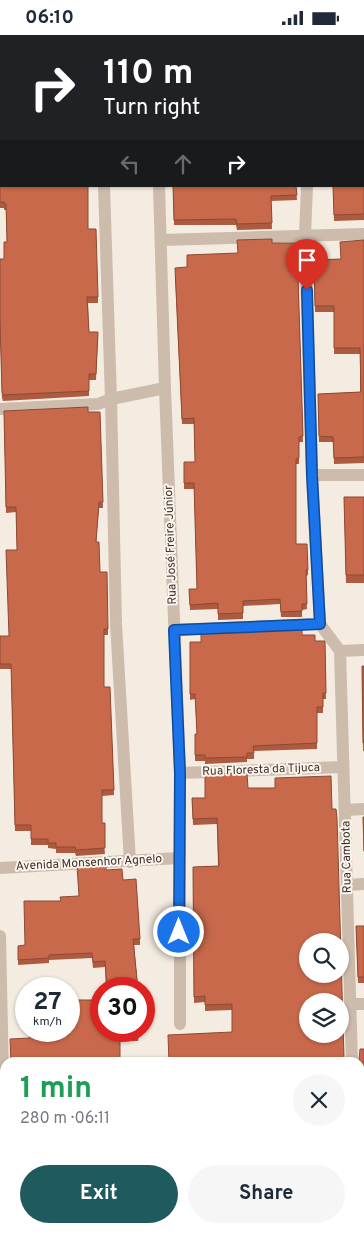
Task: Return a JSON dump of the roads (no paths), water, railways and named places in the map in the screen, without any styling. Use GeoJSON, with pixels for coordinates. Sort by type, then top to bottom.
{"type":"FeatureCollection","features":[{"type":"Feature","properties":{"kind":"street"},"geometry":{"type":"LineString","coordinates":[[104,187],[116,624],[130,862]]}},
{"type":"Feature","properties":{"kind":"street","name":"Rua José Freire Júnior"},"geometry":{"type":"LineString","coordinates":[[159,187],[180,773],[180,1025]]}},
{"type":"Feature","properties":{"kind":"street"},"geometry":{"type":"LineString","coordinates":[[307,187],[306,235],[312,475],[320,624],[340,651],[364,650]]}},
{"type":"Feature","properties":{"kind":"street"},"geometry":{"type":"LineString","coordinates":[[161,240],[364,234]]}},
{"type":"Feature","properties":{"kind":"street"},"geometry":{"type":"LineString","coordinates":[[0,409],[98,404],[111,399],[165,388]]}},
{"type":"Feature","properties":{"kind":"street"},"geometry":{"type":"LineString","coordinates":[[312,475],[364,475]]}},
{"type":"Feature","properties":{"kind":"street"},"geometry":{"type":"LineString","coordinates":[[174,630],[320,624]]}},
{"type":"Feature","properties":{"kind":"street","name":"Rua Cambota"},"geometry":{"type":"LineString","coordinates":[[340,651],[352,1057]]}},
{"type":"Feature","properties":{"kind":"street","name":"Rua Floresta da Tijuca"},"geometry":{"type":"LineString","coordinates":[[180,773],[343,767]]}},
{"type":"Feature","properties":{"kind":"street"},"geometry":{"type":"LineString","coordinates":[[345,810],[364,809]]}},
{"type":"Feature","properties":{"kind":"street","name":"Avenida Monsenhor Agnelo"},"geometry":{"type":"LineString","coordinates":[[0,868],[179,858]]}},
{"type":"Feature","properties":{"kind":"street"},"geometry":{"type":"LineString","coordinates":[[347,885],[364,884]]}},
{"type":"Feature","properties":{"kind":"street"},"geometry":{"type":"LineString","coordinates":[[0,936],[2,1057]]}},
{"type":"Feature","properties":{"kind":"street"},"geometry":{"type":"LineString","coordinates":[[350,1004],[364,1004]]}}]}
